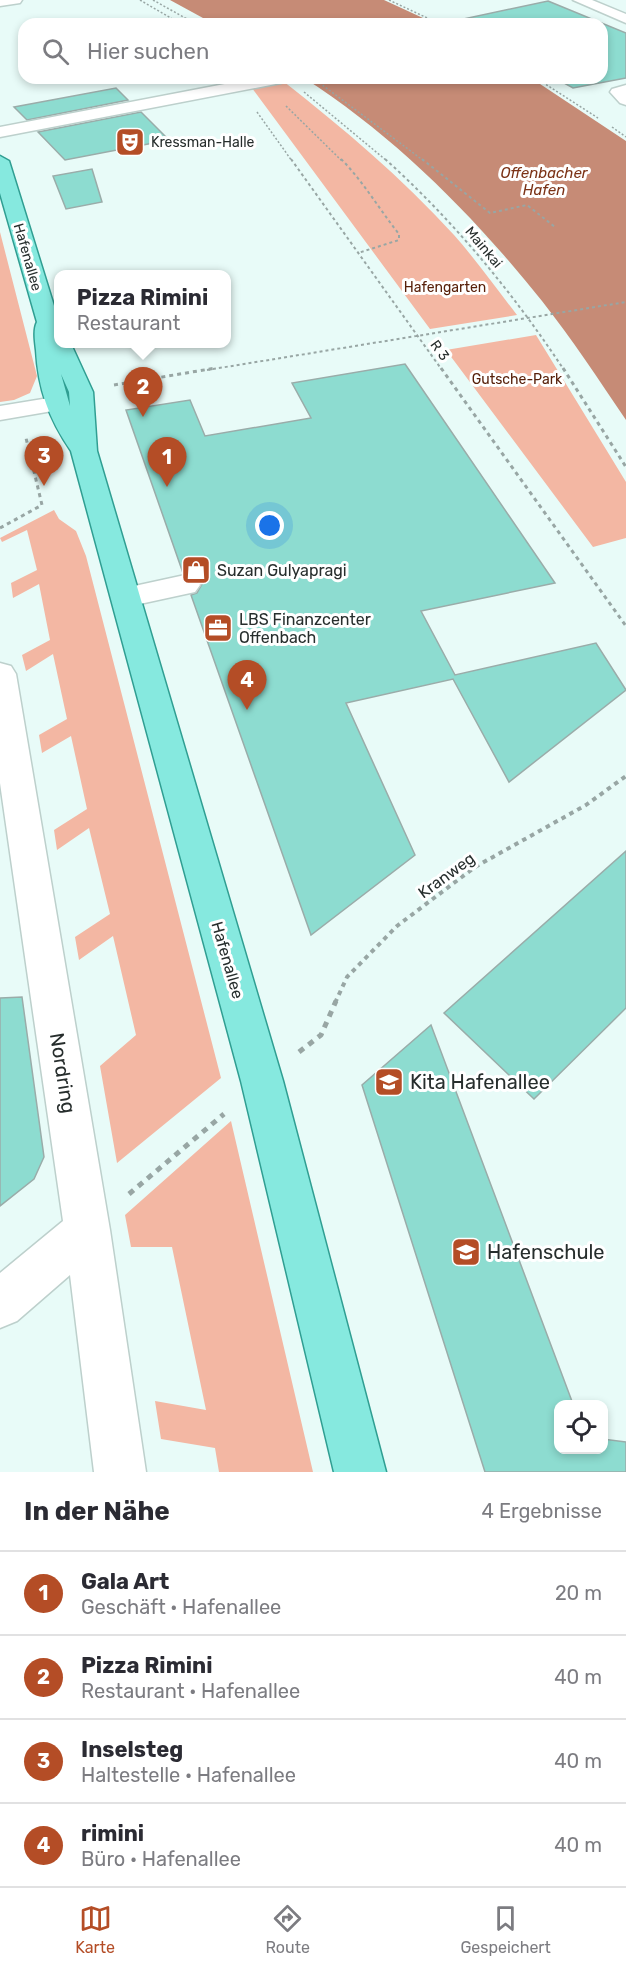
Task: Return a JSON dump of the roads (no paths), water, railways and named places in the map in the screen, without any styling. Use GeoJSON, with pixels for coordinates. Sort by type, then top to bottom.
{"type":"FeatureCollection","features":[{"type":"Feature","properties":{"kind":"main road","name":"Hafenallee"},"geometry":{"type":"LineString","coordinates":[[0,161],[46,318],[54,333]]}},
{"type":"Feature","properties":{"kind":"main road","name":"Hafenallee"},"geometry":{"type":"LineString","coordinates":[[46,318],[48,373],[55,404],[65,426],[84,451]]}},
{"type":"Feature","properties":{"kind":"main road","name":"Hafenallee"},"geometry":{"type":"LineString","coordinates":[[61,348],[81,392],[84,451],[262,1081],[360,1472]]}},
{"type":"Feature","properties":{"kind":"street"},"geometry":{"type":"LineString","coordinates":[[0,2],[15,0]]}},
{"type":"Feature","properties":{"kind":"street"},"geometry":{"type":"LineString","coordinates":[[580,0],[626,19]]}},
{"type":"Feature","properties":{"kind":"street"},"geometry":{"type":"LineString","coordinates":[[0,132],[252,84]]}},
{"type":"Feature","properties":{"kind":"street"},"geometry":{"type":"LineString","coordinates":[[626,90],[618,93],[626,100]]}},
{"type":"Feature","properties":{"kind":"street"},"geometry":{"type":"LineString","coordinates":[[0,413],[55,404]]}},
{"type":"Feature","properties":{"kind":"street"},"geometry":{"type":"LineString","coordinates":[[126,597],[185,585]]}},
{"type":"Feature","properties":{"kind":"street","name":"Nordring"},"geometry":{"type":"LineString","coordinates":[[0,674],[87,1230],[120,1472]]}},
{"type":"Feature","properties":{"kind":"street"},"geometry":{"type":"LineString","coordinates":[[0,1304],[87,1230]]}},
{"type":"Feature","properties":{"kind":"water"},"geometry":{"type":"Polygon","coordinates":[[[170,0],[384,0],[423,18],[203,18],[170,0]]]}},
{"type":"Feature","properties":{"kind":"water","name":"Offenbacher Hafen"},"geometry":{"type":"Polygon","coordinates":[[[313,84],[540,84],[626,141],[626,420],[542,301],[489,239],[402,152],[313,84]]]}},
{"type":"Feature","properties":{"kind":"place","name":"Kressman-Halle"},"geometry":{"type":"Point","coordinates":[130,142]}},
{"type":"Feature","properties":{"kind":"place","name":"Pizza Rimini"},"geometry":{"type":"Point","coordinates":[143,417]}},
{"type":"Feature","properties":{"kind":"place","name":"Inselsteg"},"geometry":{"type":"Point","coordinates":[44,486]}},
{"type":"Feature","properties":{"kind":"place","name":"Gala Art"},"geometry":{"type":"Point","coordinates":[167,487]}},
{"type":"Feature","properties":{"kind":"place","name":"Suzan Gulyapragi"},"geometry":{"type":"Point","coordinates":[196,570]}},
{"type":"Feature","properties":{"kind":"place","name":"LBS Finanzcenter Offenbach"},"geometry":{"type":"Point","coordinates":[218,628]}},
{"type":"Feature","properties":{"kind":"place","name":"rimini"},"geometry":{"type":"Point","coordinates":[247,710]}},
{"type":"Feature","properties":{"kind":"place","name":"Kita Hafenallee"},"geometry":{"type":"Point","coordinates":[389,1082]}},
{"type":"Feature","properties":{"kind":"place","name":"Hafenschule"},"geometry":{"type":"Point","coordinates":[466,1252]}},
{"type":"Feature","properties":{"kind":"park label","name":"Hafengarten"},"geometry":{"type":"Point","coordinates":[445,287]}},
{"type":"Feature","properties":{"kind":"park label","name":"Gutsche-Park"},"geometry":{"type":"Point","coordinates":[517,379]}}]}
